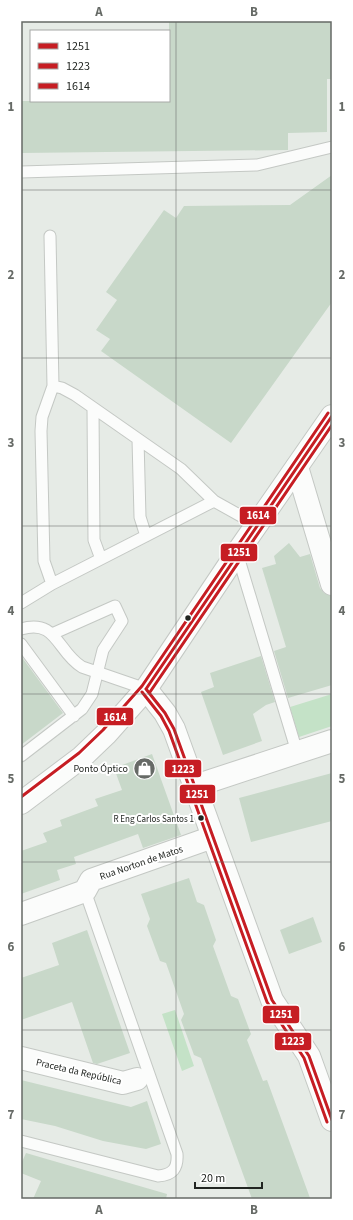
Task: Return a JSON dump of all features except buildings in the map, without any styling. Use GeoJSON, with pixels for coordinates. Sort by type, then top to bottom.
{"type":"FeatureCollection","features":[{"type":"Feature","properties":{"kind":"street"},"geometry":{"type":"LineString","coordinates":[[21,803],[82,757],[107,733],[146,690],[256,525],[332,416]]}},
{"type":"Feature","properties":{"kind":"street"},"geometry":{"type":"LineString","coordinates":[[297,467],[332,584]]}},
{"type":"Feature","properties":{"kind":"street"},"geometry":{"type":"LineString","coordinates":[[146,690],[165,713],[174,729],[272,1000],[309,1056],[332,1120]]}},
{"type":"Feature","properties":{"kind":"street"},"geometry":{"type":"LineString","coordinates":[[195,786],[332,741]]}},
{"type":"Feature","properties":{"kind":"street","name":"Rua Norton de Matos"},"geometry":{"type":"LineString","coordinates":[[26,913],[85,891],[92,880],[213,837]]}},
{"type":"Feature","properties":{"kind":"street","name":"Praceta da República"},"geometry":{"type":"LineString","coordinates":[[21,1058],[123,1083],[138,1079]]}},
{"type":"Feature","properties":{"kind":"lane"},"geometry":{"type":"LineString","coordinates":[[21,172],[258,165],[332,147]]}},
{"type":"Feature","properties":{"kind":"lane"},"geometry":{"type":"LineString","coordinates":[[50,236],[53,386],[42,417],[40,431],[44,561],[52,584]]}},
{"type":"Feature","properties":{"kind":"lane"},"geometry":{"type":"LineString","coordinates":[[53,386],[75,395],[181,468],[214,500],[256,525]]}},
{"type":"Feature","properties":{"kind":"lane"},"geometry":{"type":"LineString","coordinates":[[93,408],[94,540],[100,559]]}},
{"type":"Feature","properties":{"kind":"lane"},"geometry":{"type":"LineString","coordinates":[[138,439],[140,517],[146,536]]}},
{"type":"Feature","properties":{"kind":"lane"},"geometry":{"type":"LineString","coordinates":[[21,603],[52,584],[214,500]]}},
{"type":"Feature","properties":{"kind":"lane"},"geometry":{"type":"LineString","coordinates":[[237,553],[297,752]]}},
{"type":"Feature","properties":{"kind":"lane"},"geometry":{"type":"LineString","coordinates":[[21,756],[82,709],[92,694],[104,650],[122,620],[115,606],[52,634]]}},
{"type":"Feature","properties":{"kind":"lane"},"geometry":{"type":"LineString","coordinates":[[21,629],[32,626],[47,629],[74,662],[82,667],[146,690]]}},
{"type":"Feature","properties":{"kind":"lane"},"geometry":{"type":"LineString","coordinates":[[21,644],[74,716]]}},
{"type":"Feature","properties":{"kind":"lane"},"geometry":{"type":"LineString","coordinates":[[21,1141],[158,1176],[167,1175],[174,1170],[178,1163],[177,1154],[85,891]]}},
{"type":"Feature","properties":{"kind":"green space"},"geometry":{"type":"Polygon","coordinates":[[[332,694],[332,726],[299,737],[290,707],[332,694]]]}},
{"type":"Feature","properties":{"kind":"green space"},"geometry":{"type":"Polygon","coordinates":[[[175,1010],[194,1066],[182,1071],[162,1014],[175,1010]]]}},
{"type":"Feature","properties":{"kind":"transit line","name":"1614"},"geometry":{"type":"LineString","coordinates":[[21,797],[79,753],[103,730],[142,686],[328,413]]}},
{"type":"Feature","properties":{"kind":"transit line","name":"1251"},"geometry":{"type":"LineString","coordinates":[[146,689],[332,416]]}},
{"type":"Feature","properties":{"kind":"transit line","name":"1223"},"geometry":{"type":"LineString","coordinates":[[150,692],[332,425]]}},
{"type":"Feature","properties":{"kind":"transit line","name":"1251"},"geometry":{"type":"LineString","coordinates":[[146,689],[165,713],[174,729],[272,1000],[309,1056],[332,1120]]}},
{"type":"Feature","properties":{"kind":"transit line","name":"1223"},"geometry":{"type":"LineString","coordinates":[[142,692],[161,716],[169,731],[267,1002],[304,1058],[327,1122]]}},
{"type":"Feature","properties":{"kind":"place","name":"Ponto Óptico"},"geometry":{"type":"Point","coordinates":[144,768]}},
{"type":"Feature","properties":{"kind":"place","name":"R Eng Carlos Santos 1"},"geometry":{"type":"Point","coordinates":[201,818]}}]}
